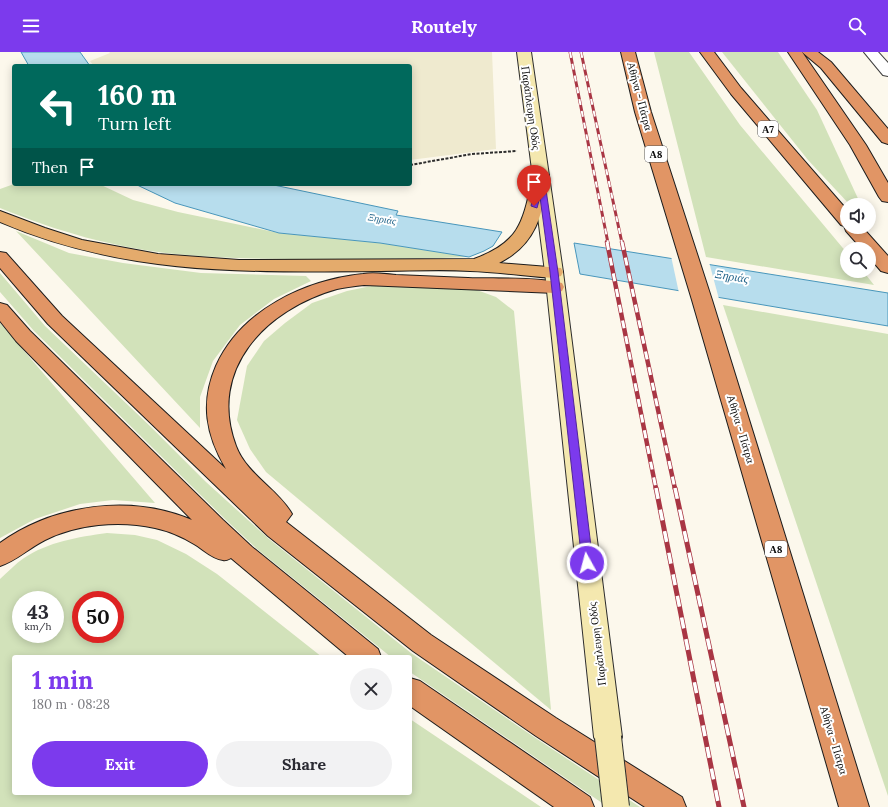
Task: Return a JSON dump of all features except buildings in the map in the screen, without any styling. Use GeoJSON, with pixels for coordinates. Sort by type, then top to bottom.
{"type":"FeatureCollection","features":[{"type":"Feature","properties":{"kind":"highway","name":"Αθήνα - Πάτρα"},"geometry":{"type":"LineString","coordinates":[[628,52],[643,112],[702,300],[852,802]]}},
{"type":"Feature","properties":{"kind":"highway","name":"Α7"},"geometry":{"type":"LineString","coordinates":[[707,52],[736,91],[840,213]]}},
{"type":"Feature","properties":{"kind":"highway"},"geometry":{"type":"LineString","coordinates":[[795,52],[858,145],[888,197]]}},
{"type":"Feature","properties":{"kind":"highway"},"geometry":{"type":"LineString","coordinates":[[809,52],[826,65],[888,139]]}},
{"type":"Feature","properties":{"kind":"highway"},"geometry":{"type":"LineString","coordinates":[[0,216],[48,236],[88,248],[125,256],[168,262],[274,266],[476,265],[502,256],[515,246],[525,233],[531,220],[541,176]]}},
{"type":"Feature","properties":{"kind":"highway"},"geometry":{"type":"LineString","coordinates":[[858,234],[888,267]]}},
{"type":"Feature","properties":{"kind":"highway"},"geometry":{"type":"LineString","coordinates":[[0,258],[55,320],[277,529],[422,643],[468,675],[671,807]]}},
{"type":"Feature","properties":{"kind":"highway"},"geometry":{"type":"LineString","coordinates":[[452,266],[555,279]]}},
{"type":"Feature","properties":{"kind":"highway"},"geometry":{"type":"LineString","coordinates":[[352,588],[250,483],[225,447],[219,424],[217,395],[227,364],[235,349],[245,336],[273,312],[305,293],[345,280],[555,279]]}},
{"type":"Feature","properties":{"kind":"highway"},"geometry":{"type":"LineString","coordinates":[[0,309],[23,336],[203,517],[243,554],[366,655]]}},
{"type":"Feature","properties":{"kind":"highway"},"geometry":{"type":"LineString","coordinates":[[0,556],[36,534],[74,520],[107,515],[139,516],[168,521],[197,532],[320,618]]}},
{"type":"Feature","properties":{"kind":"highway"},"geometry":{"type":"LineString","coordinates":[[412,691],[579,807]]}},
{"type":"Feature","properties":{"kind":"main road","name":"Παράπλευρη Οδός"},"geometry":{"type":"LineString","coordinates":[[524,52],[555,279],[616,807]]}},
{"type":"Feature","properties":{"kind":"street"},"geometry":{"type":"LineString","coordinates":[[870,52],[888,72]]}},
{"type":"Feature","properties":{"kind":"path"},"geometry":{"type":"LineString","coordinates":[[412,165],[472,154],[537,150]]}},
{"type":"Feature","properties":{"kind":"shaded area"},"geometry":{"type":"Polygon","coordinates":[[[109,52],[492,52],[496,149],[412,160],[412,64],[92,64],[90,61],[110,53],[109,52]]]}},
{"type":"Feature","properties":{"kind":"green space"},"geometry":{"type":"Polygon","coordinates":[[[654,52],[689,52],[740,125],[840,245],[840,278],[868,278],[874,285],[706,257],[654,52]]]}},
{"type":"Feature","properties":{"kind":"green space"},"geometry":{"type":"Polygon","coordinates":[[[722,52],[778,52],[817,110],[858,198],[843,198],[808,160],[722,52]]]}},
{"type":"Feature","properties":{"kind":"green space"},"geometry":{"type":"Polygon","coordinates":[[[12,185],[12,186],[103,186],[133,200],[178,212],[279,233],[380,243],[469,257],[398,259],[270,259],[213,257],[130,248],[64,231],[0,208],[0,189],[12,185]]]}},
{"type":"Feature","properties":{"kind":"green space"},"geometry":{"type":"Polygon","coordinates":[[[16,231],[69,253],[123,263],[201,273],[306,276],[311,281],[274,299],[240,325],[213,361],[200,397],[200,428],[16,231]]]}},
{"type":"Feature","properties":{"kind":"green space"},"geometry":{"type":"Polygon","coordinates":[[[0,273],[45,326],[151,427],[206,482],[269,539],[411,653],[640,807],[608,807],[412,673],[412,655],[389,655],[257,549],[34,331],[0,292],[0,273]]]}},
{"type":"Feature","properties":{"kind":"green space"},"geometry":{"type":"Polygon","coordinates":[[[376,285],[474,289],[496,297],[514,311],[551,710],[266,472],[250,449],[237,420],[247,366],[264,341],[312,303],[347,291],[376,285]]]}},
{"type":"Feature","properties":{"kind":"green space"},"geometry":{"type":"Polygon","coordinates":[[[723,305],[888,334],[888,796],[723,305]]]}},
{"type":"Feature","properties":{"kind":"green space"},"geometry":{"type":"Polygon","coordinates":[[[0,323],[155,503],[113,500],[80,504],[35,519],[0,538],[0,323]]]}},
{"type":"Feature","properties":{"kind":"green space"},"geometry":{"type":"Polygon","coordinates":[[[107,533],[135,535],[157,540],[186,554],[217,574],[319,655],[12,655],[12,795],[412,795],[412,720],[541,807],[0,807],[0,579],[21,560],[33,552],[64,541],[107,533]]]}},
{"type":"Feature","properties":{"kind":"water"},"geometry":{"type":"Polygon","coordinates":[[[21,52],[80,52],[89,64],[28,64],[21,52]]]}},
{"type":"Feature","properties":{"kind":"water","name":"Ξηριάς"},"geometry":{"type":"Polygon","coordinates":[[[139,186],[279,186],[398,211],[396,215],[502,232],[493,246],[469,257],[380,243],[279,233],[175,203],[139,186]]]}},
{"type":"Feature","properties":{"kind":"water","name":"Ξηριάς"},"geometry":{"type":"Polygon","coordinates":[[[574,243],[888,293],[888,326],[580,274],[574,243]]]}},
{"type":"Feature","properties":{"kind":"pier"},"geometry":{"type":"Polygon","coordinates":[[[671,256],[709,262],[719,299],[679,293],[671,256]]]}},
{"type":"Feature","properties":{"kind":"railway"},"geometry":{"type":"LineString","coordinates":[[570,52],[608,243]]}},
{"type":"Feature","properties":{"kind":"railway"},"geometry":{"type":"LineString","coordinates":[[581,52],[622,243]]}},
{"type":"Feature","properties":{"kind":"railway"},"geometry":{"type":"LineString","coordinates":[[607,242],[656,489]]}},
{"type":"Feature","properties":{"kind":"railway"},"geometry":{"type":"LineString","coordinates":[[622,242],[675,489]]}},
{"type":"Feature","properties":{"kind":"railway"},"geometry":{"type":"LineString","coordinates":[[656,488],[719,807]]}},
{"type":"Feature","properties":{"kind":"railway"},"geometry":{"type":"LineString","coordinates":[[675,488],[744,807]]}},
{"type":"Feature","properties":{"kind":"route"},"geometry":{"type":"LineString","coordinates":[[534,206],[541,176],[554,272],[587,563]]}}]}
